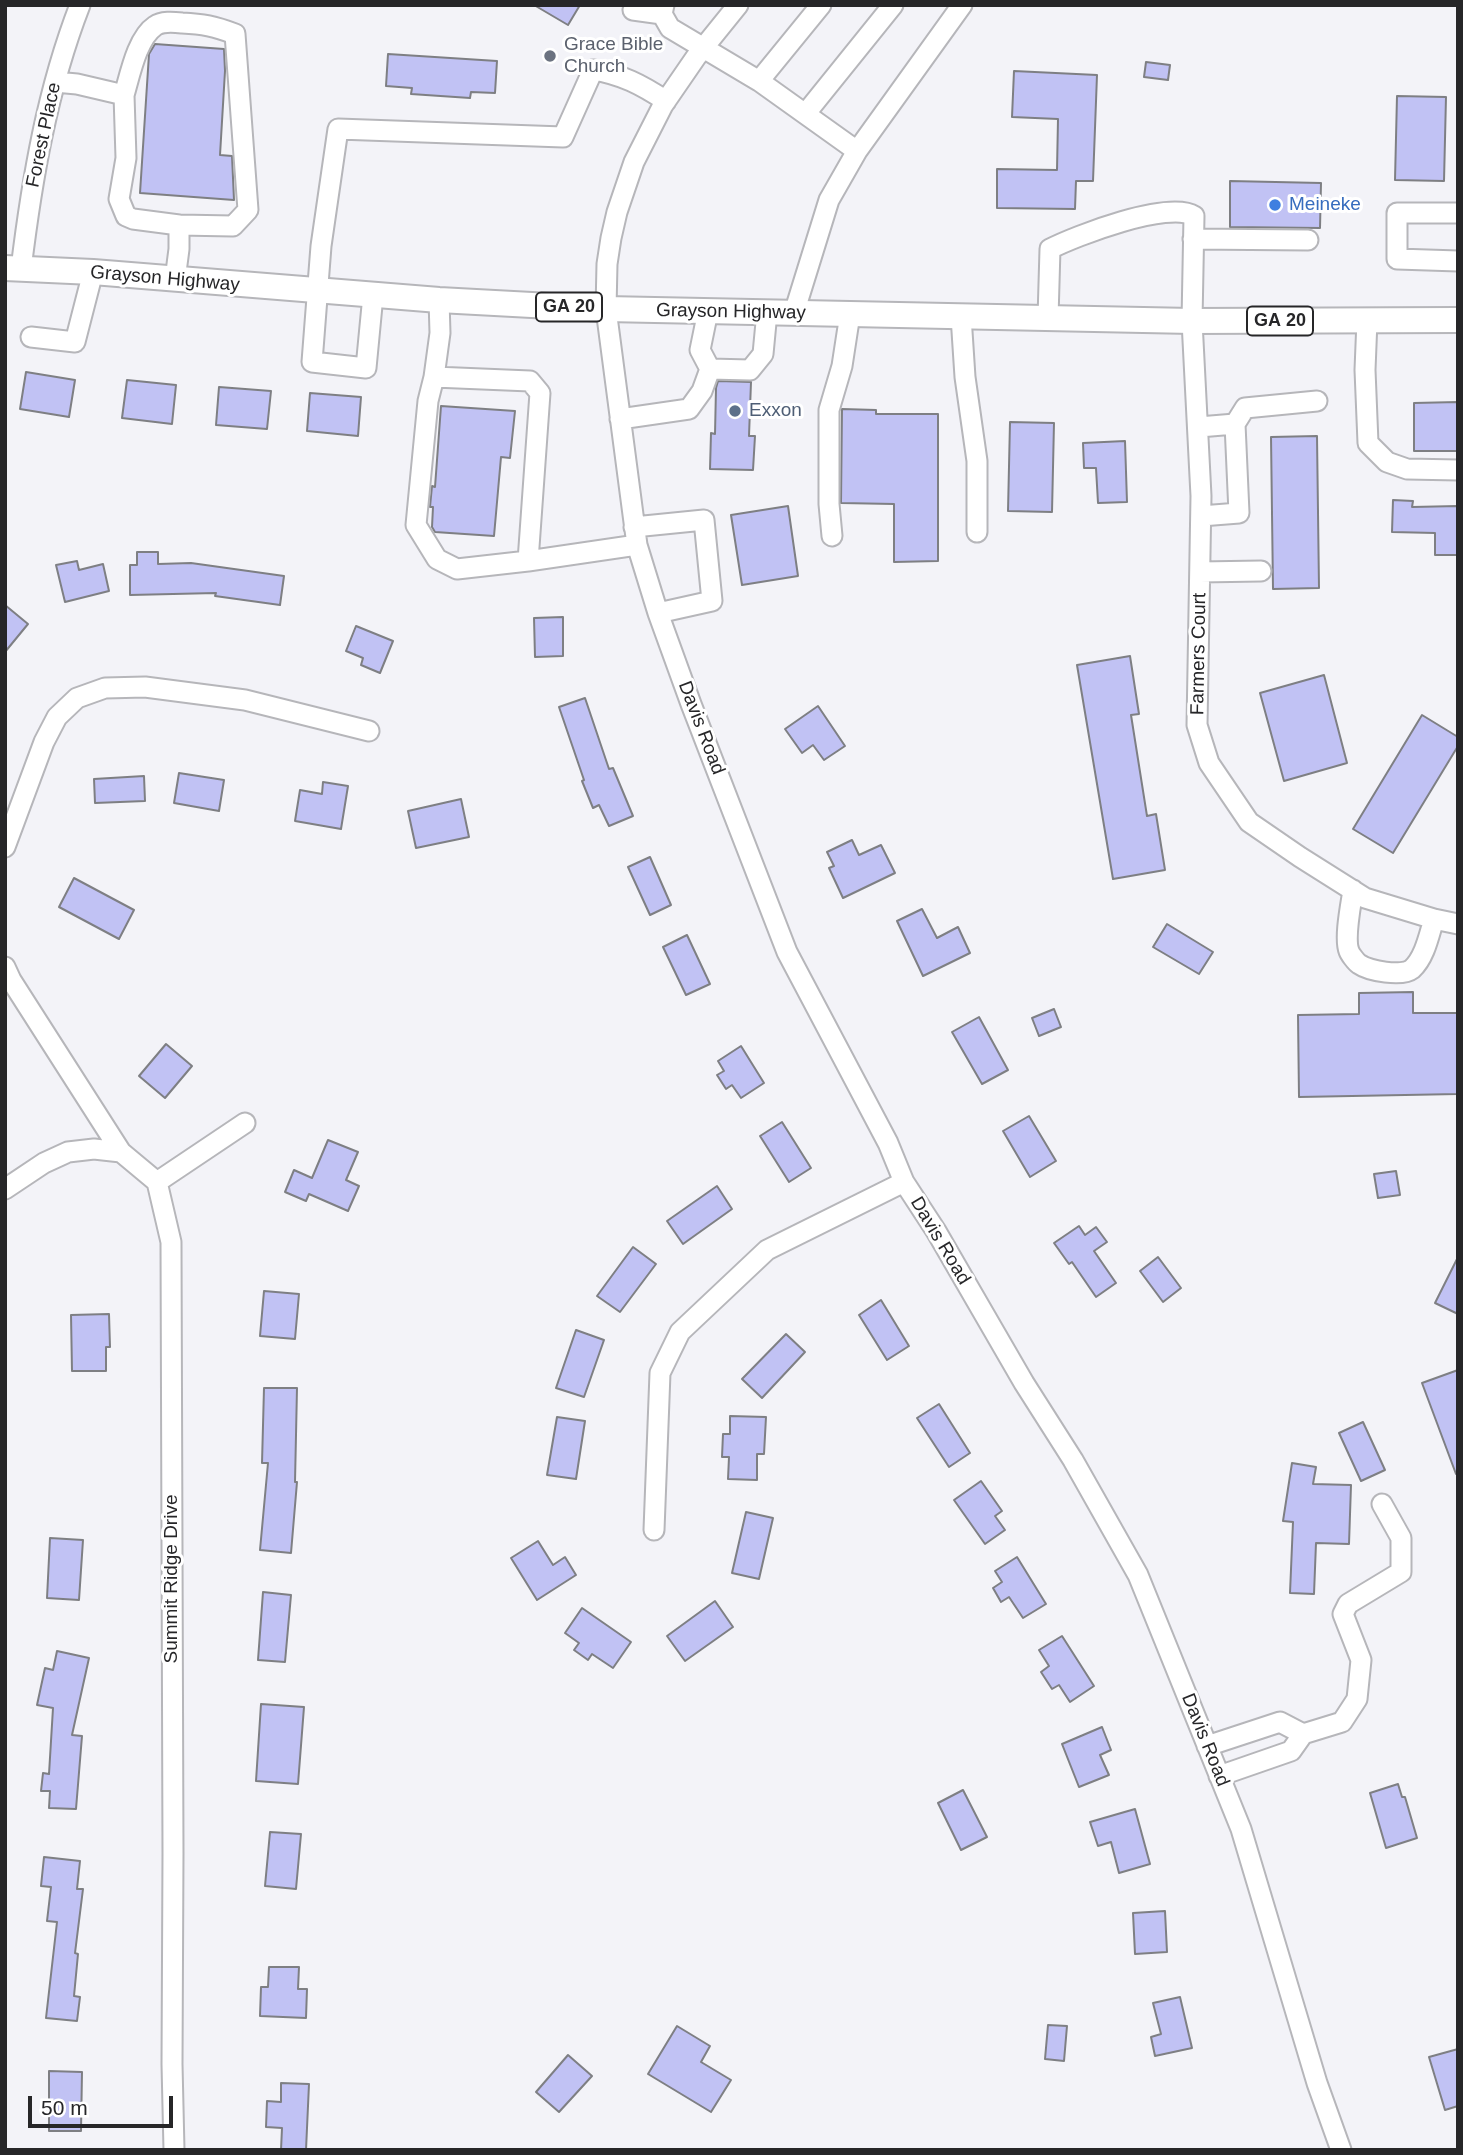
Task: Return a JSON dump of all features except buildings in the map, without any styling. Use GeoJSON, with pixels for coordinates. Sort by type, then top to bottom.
{"type":"FeatureCollection","features":[{"type":"Feature","properties":{"kind":"main road","name":"Grayson Highway"},"geometry":{"type":"LineString","coordinates":[[13,268],[439,300],[606,309],[1192,321],[1458,320]]}},
{"type":"Feature","properties":{"kind":"street","name":"Forest Place"},"geometry":{"type":"LineString","coordinates":[[13,268],[28,215],[43,124],[79,5]]}},
{"type":"Feature","properties":{"kind":"street","name":"Davis Road"},"geometry":{"type":"LineString","coordinates":[[738,5],[666,101],[634,162],[617,212],[607,264],[606,309],[635,536],[658,613],[787,952],[888,1143],[904,1182],[1073,1460],[1138,1575],[1241,1829],[1317,2083],[1341,2150]]}},
{"type":"Feature","properties":{"kind":"street"},"geometry":{"type":"LineString","coordinates":[[759,81],[821,5]]}},
{"type":"Feature","properties":{"kind":"street"},"geometry":{"type":"LineString","coordinates":[[806,113],[893,5]]}},
{"type":"Feature","properties":{"kind":"street"},"geometry":{"type":"LineString","coordinates":[[794,313],[829,200],[857,151],[962,5]]}},
{"type":"Feature","properties":{"kind":"street"},"geometry":{"type":"LineString","coordinates":[[633,10],[663,9],[670,28],[759,81],[857,151]]}},
{"type":"Feature","properties":{"kind":"street"},"geometry":{"type":"LineString","coordinates":[[168,22],[210,25],[235,34],[248,210],[233,226],[179,225],[133,219],[126,216],[120,200],[126,158],[124,95],[134,61],[145,37],[156,25],[168,22]]}},
{"type":"Feature","properties":{"kind":"street"},"geometry":{"type":"LineString","coordinates":[[373,295],[366,368],[312,362],[317,291],[338,129],[563,137],[593,70],[611,72],[639,84],[666,101]]}},
{"type":"Feature","properties":{"kind":"street"},"geometry":{"type":"LineString","coordinates":[[55,82],[77,84],[124,95]]}},
{"type":"Feature","properties":{"kind":"street"},"geometry":{"type":"LineString","coordinates":[[1048,318],[1050,249],[1140,216],[1189,213],[1194,216],[1194,239],[1308,240]]}},
{"type":"Feature","properties":{"kind":"street"},"geometry":{"type":"LineString","coordinates":[[1458,213],[1397,213],[1397,259],[1458,261]]}},
{"type":"Feature","properties":{"kind":"street"},"geometry":{"type":"LineString","coordinates":[[175,280],[179,225]]}},
{"type":"Feature","properties":{"kind":"street","name":"Farmers Court"},"geometry":{"type":"LineString","coordinates":[[1194,239],[1192,321],[1199,427],[1201,516],[1197,725],[1209,762],[1249,822],[1300,858],[1365,898],[1458,924]]}},
{"type":"Feature","properties":{"kind":"street"},"geometry":{"type":"LineString","coordinates":[[31,337],[75,341],[93,272]]}},
{"type":"Feature","properties":{"kind":"street"},"geometry":{"type":"LineString","coordinates":[[439,300],[440,333],[428,401],[416,525],[437,559],[457,569],[528,561],[704,520],[712,601],[658,613]]}},
{"type":"Feature","properties":{"kind":"street"},"geometry":{"type":"LineString","coordinates":[[621,419],[689,409],[702,391],[710,369],[700,350],[708,311]]}},
{"type":"Feature","properties":{"kind":"street"},"geometry":{"type":"LineString","coordinates":[[710,369],[750,370],[763,354],[767,313]]}},
{"type":"Feature","properties":{"kind":"street"},"geometry":{"type":"LineString","coordinates":[[832,536],[829,503],[829,411],[842,366],[850,314]]}},
{"type":"Feature","properties":{"kind":"street"},"geometry":{"type":"LineString","coordinates":[[961,316],[965,377],[977,460],[977,532]]}},
{"type":"Feature","properties":{"kind":"street"},"geometry":{"type":"LineString","coordinates":[[1367,320],[1365,370],[1368,443],[1387,462],[1407,469],[1458,470]]}},
{"type":"Feature","properties":{"kind":"street"},"geometry":{"type":"LineString","coordinates":[[434,377],[530,381],[540,393],[528,561]]}},
{"type":"Feature","properties":{"kind":"street"},"geometry":{"type":"LineString","coordinates":[[1201,516],[1239,513],[1234,424],[1245,408],[1317,401]]}},
{"type":"Feature","properties":{"kind":"street"},"geometry":{"type":"LineString","coordinates":[[1199,427],[1234,424]]}},
{"type":"Feature","properties":{"kind":"street"},"geometry":{"type":"LineString","coordinates":[[422,449],[430,463],[428,486]]}},
{"type":"Feature","properties":{"kind":"street"},"geometry":{"type":"LineString","coordinates":[[420,530],[425,526],[427,506]]}},
{"type":"Feature","properties":{"kind":"street"},"geometry":{"type":"LineString","coordinates":[[1200,572],[1261,571]]}},
{"type":"Feature","properties":{"kind":"street"},"geometry":{"type":"LineString","coordinates":[[5,847],[44,742],[57,718],[78,698],[104,688],[145,687],[245,699],[369,731]]}},
{"type":"Feature","properties":{"kind":"street"},"geometry":{"type":"LineString","coordinates":[[1353,890],[1348,949],[1358,964],[1373,970],[1397,974],[1410,971],[1422,956],[1434,919]]}},
{"type":"Feature","properties":{"kind":"street"},"geometry":{"type":"LineString","coordinates":[[5,967],[121,1152],[157,1182],[244,1124]]}},
{"type":"Feature","properties":{"kind":"street"},"geometry":{"type":"LineString","coordinates":[[5,1189],[44,1163],[68,1152],[94,1149],[121,1152]]}},
{"type":"Feature","properties":{"kind":"street","name":"Summit Ridge Drive"},"geometry":{"type":"LineString","coordinates":[[157,1182],[171,1242],[174,2150]]}},
{"type":"Feature","properties":{"kind":"street"},"geometry":{"type":"LineString","coordinates":[[653,1530],[660,1373],[680,1332],[767,1250],[904,1182]]}},
{"type":"Feature","properties":{"kind":"street"},"geometry":{"type":"LineString","coordinates":[[1219,1776],[1291,1751],[1303,1734],[1342,1722],[1357,1699],[1361,1660],[1343,1614],[1348,1604],[1401,1572],[1401,1538],[1382,1504]]}},
{"type":"Feature","properties":{"kind":"street"},"geometry":{"type":"LineString","coordinates":[[1207,1746],[1280,1721],[1303,1734]]}},
{"type":"Feature","properties":{"kind":"place","name":"Grace Bible Church"},"geometry":{"type":"Point","coordinates":[550,56]}},
{"type":"Feature","properties":{"kind":"place","name":"Meineke"},"geometry":{"type":"Point","coordinates":[1275,205]}},
{"type":"Feature","properties":{"kind":"place","name":"Exxon"},"geometry":{"type":"Point","coordinates":[735,411]}}]}
